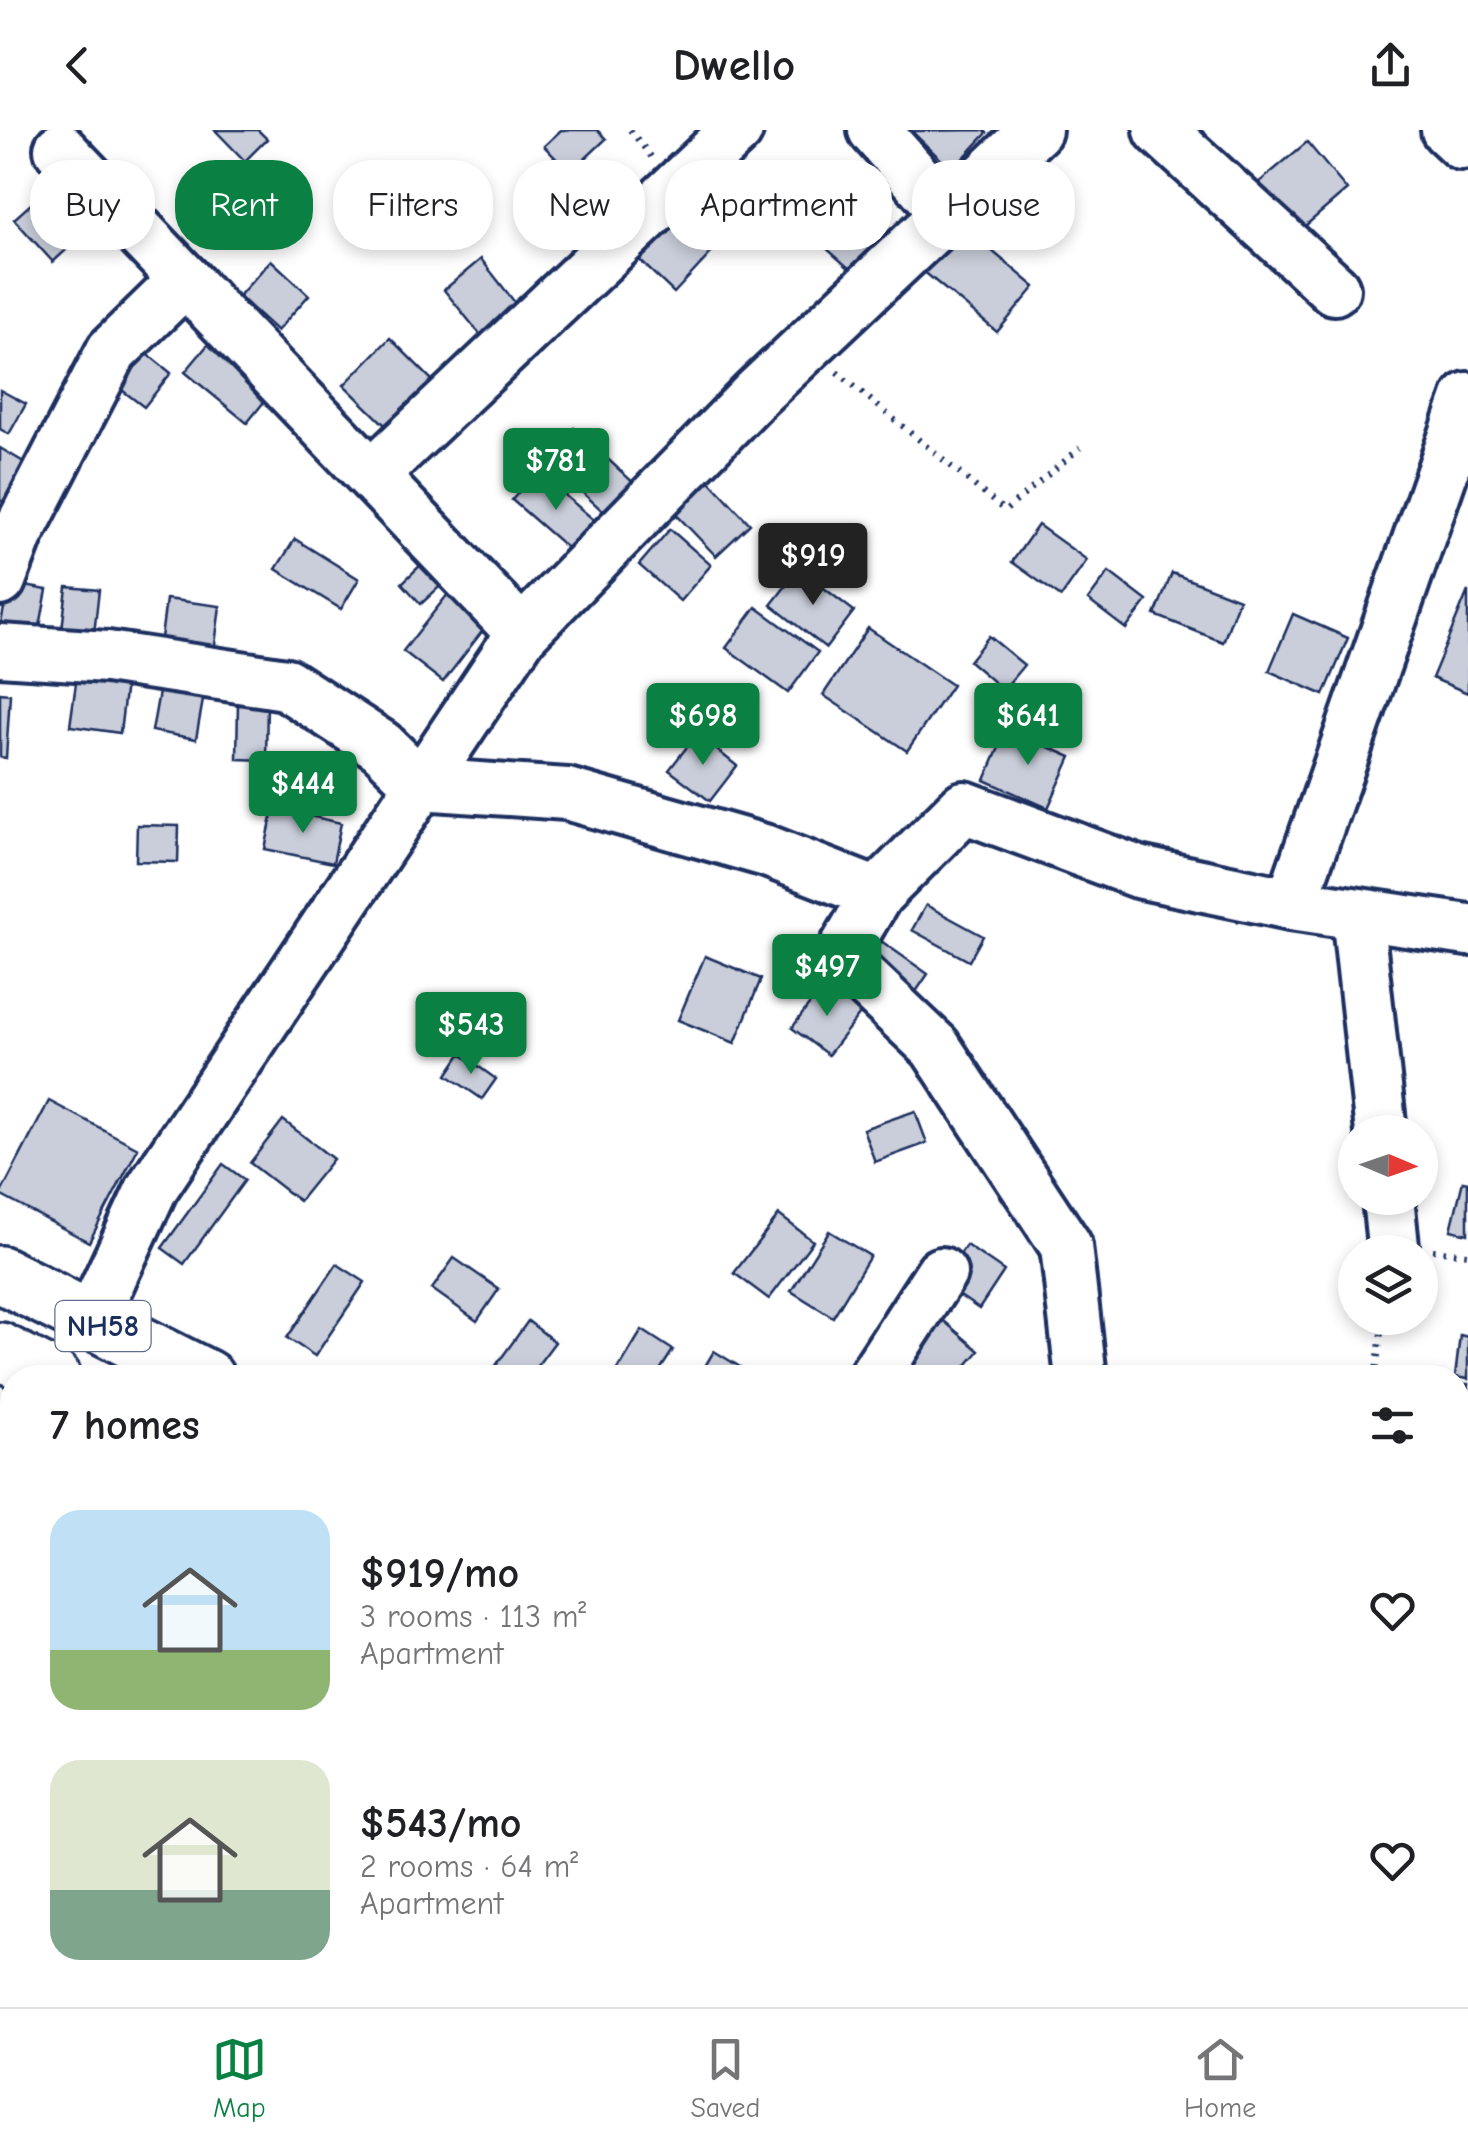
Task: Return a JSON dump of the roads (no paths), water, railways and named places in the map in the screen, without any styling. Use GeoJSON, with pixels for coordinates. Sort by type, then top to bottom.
{"type":"FeatureCollection","features":[{"type":"Feature","properties":{"kind":"highway","name":"NH58"},"geometry":{"type":"LineString","coordinates":[[0,1274],[180,1365]]}},
{"type":"Feature","properties":{"kind":"highway","name":"NH58"},"geometry":{"type":"LineString","coordinates":[[0,1351],[27,1365]]}},
{"type":"Feature","properties":{"kind":"street"},"geometry":{"type":"LineString","coordinates":[[372,475],[737,130]]}},
{"type":"Feature","properties":{"kind":"street"},"geometry":{"type":"LineString","coordinates":[[874,130],[912,173]]}},
{"type":"Feature","properties":{"kind":"street"},"geometry":{"type":"LineString","coordinates":[[1003,160],[1036,130]]}},
{"type":"Feature","properties":{"kind":"street"},"geometry":{"type":"LineString","coordinates":[[1160,130],[1334,289]]}},
{"type":"Feature","properties":{"kind":"street"},"geometry":{"type":"LineString","coordinates":[[60,149],[522,633]]}},
{"type":"Feature","properties":{"kind":"street"},"geometry":{"type":"LineString","coordinates":[[91,1320],[152,1188],[522,633],[806,346],[912,245]]}},
{"type":"Feature","properties":{"kind":"street"},"geometry":{"type":"LineString","coordinates":[[0,580],[17,534],[112,351],[184,280]]}},
{"type":"Feature","properties":{"kind":"street"},"geometry":{"type":"LineString","coordinates":[[1291,904],[1468,398]]}},
{"type":"Feature","properties":{"kind":"street"},"geometry":{"type":"LineString","coordinates":[[0,650],[106,657],[286,684],[380,746],[420,784],[567,794],[767,851],[877,894]]}},
{"type":"Feature","properties":{"kind":"street"},"geometry":{"type":"LineString","coordinates":[[1080,1365],[1066,1246],[935,1047],[840,957],[877,894],[964,807],[1138,872],[1291,904],[1468,930]]}},
{"type":"Feature","properties":{"kind":"street"},"geometry":{"type":"LineString","coordinates":[[1357,914],[1379,1115]]}},
{"type":"Feature","properties":{"kind":"street"},"geometry":{"type":"LineString","coordinates":[[864,1365],[941,1273]]}}]}
